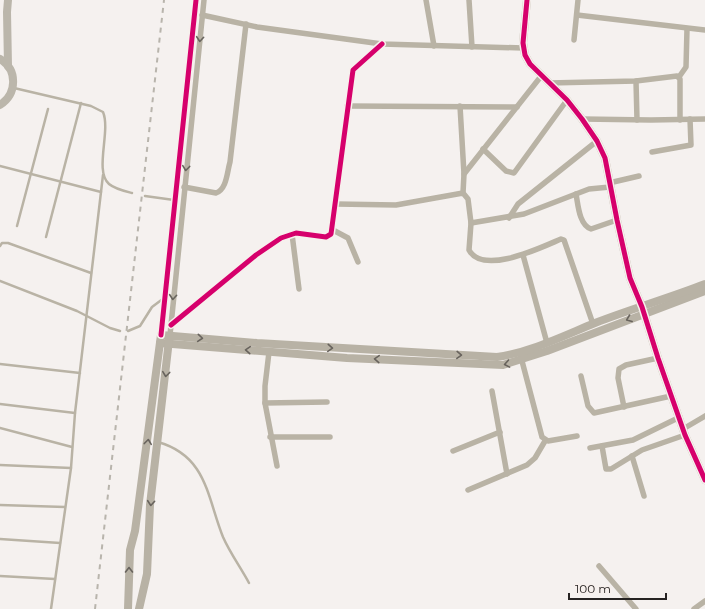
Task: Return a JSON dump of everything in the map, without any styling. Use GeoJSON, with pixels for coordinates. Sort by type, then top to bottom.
{"type":"FeatureCollection","features":[{"type":"Feature","properties":{"kind":"main road"},"geometry":{"type":"LineString","coordinates":[[0,105],[10,95],[14,80],[8,66],[8,0]]}},
{"type":"Feature","properties":{"kind":"main road"},"geometry":{"type":"LineString","coordinates":[[527,0],[523,48],[530,64],[567,100],[582,119],[597,141],[605,158],[625,262],[684,432],[705,480]]}},
{"type":"Feature","properties":{"kind":"main road"},"geometry":{"type":"LineString","coordinates":[[0,59],[8,66]]}},
{"type":"Feature","properties":{"kind":"main road"},"geometry":{"type":"LineString","coordinates":[[128,609],[130,550],[133,540],[144,468],[161,339],[269,352],[503,365],[522,361],[705,284]]}},
{"type":"Feature","properties":{"kind":"main road"},"geometry":{"type":"LineString","coordinates":[[170,340],[257,343],[497,357],[512,355],[593,324],[643,311],[705,291]]}},
{"type":"Feature","properties":{"kind":"main road"},"geometry":{"type":"LineString","coordinates":[[140,609],[147,574],[157,442],[170,340]]}},
{"type":"Feature","properties":{"kind":"main road"},"geometry":{"type":"LineString","coordinates":[[133,540],[148,545]]}},
{"type":"Feature","properties":{"kind":"main road"},"geometry":{"type":"LineString","coordinates":[[129,585],[144,587]]}},
{"type":"Feature","properties":{"kind":"street"},"geometry":{"type":"LineString","coordinates":[[161,339],[174,200],[196,0]]}},
{"type":"Feature","properties":{"kind":"street"},"geometry":{"type":"LineString","coordinates":[[170,340],[184,187],[204,0]]}},
{"type":"Feature","properties":{"kind":"street"},"geometry":{"type":"LineString","coordinates":[[426,0],[434,46]]}},
{"type":"Feature","properties":{"kind":"street"},"geometry":{"type":"LineString","coordinates":[[469,0],[472,47]]}},
{"type":"Feature","properties":{"kind":"street"},"geometry":{"type":"LineString","coordinates":[[574,40],[578,0]]}},
{"type":"Feature","properties":{"kind":"street"},"geometry":{"type":"LineString","coordinates":[[202,15],[329,38],[382,44],[523,48]]}},
{"type":"Feature","properties":{"kind":"street"},"geometry":{"type":"LineString","coordinates":[[577,15],[705,30]]}},
{"type":"Feature","properties":{"kind":"street"},"geometry":{"type":"LineString","coordinates":[[184,187],[216,193],[222,189],[224,185],[230,162],[246,24]]}},
{"type":"Feature","properties":{"kind":"street"},"geometry":{"type":"LineString","coordinates":[[680,120],[679,77],[686,67],[687,29]]}},
{"type":"Feature","properties":{"kind":"street"},"geometry":{"type":"LineString","coordinates":[[171,325],[264,249],[281,238],[292,234],[302,233],[326,237],[331,234],[333,230],[352,70],[382,44]]}},
{"type":"Feature","properties":{"kind":"street"},"geometry":{"type":"LineString","coordinates":[[464,174],[542,75]]}},
{"type":"Feature","properties":{"kind":"street"},"geometry":{"type":"LineString","coordinates":[[549,83],[636,81],[674,75],[679,77]]}},
{"type":"Feature","properties":{"kind":"street"},"geometry":{"type":"LineString","coordinates":[[636,81],[638,120]]}},
{"type":"Feature","properties":{"kind":"street"},"geometry":{"type":"LineString","coordinates":[[483,149],[506,171],[514,173],[567,100]]}},
{"type":"Feature","properties":{"kind":"street"},"geometry":{"type":"LineString","coordinates":[[348,106],[517,107]]}},
{"type":"Feature","properties":{"kind":"street"},"geometry":{"type":"LineString","coordinates":[[460,106],[464,174],[463,193],[468,199],[471,223],[469,250],[475,257],[486,260],[507,259],[523,255],[561,239],[564,240],[593,324]]}},
{"type":"Feature","properties":{"kind":"street"},"geometry":{"type":"LineString","coordinates":[[582,119],[705,119]]}},
{"type":"Feature","properties":{"kind":"street"},"geometry":{"type":"LineString","coordinates":[[652,152],[692,145],[690,119]]}},
{"type":"Feature","properties":{"kind":"street"},"geometry":{"type":"LineString","coordinates":[[509,218],[518,204],[597,141]]}},
{"type":"Feature","properties":{"kind":"street"},"geometry":{"type":"LineString","coordinates":[[471,223],[509,218],[588,189],[610,185],[639,176]]}},
{"type":"Feature","properties":{"kind":"street"},"geometry":{"type":"LineString","coordinates":[[336,204],[396,206],[463,193]]}},
{"type":"Feature","properties":{"kind":"street"},"geometry":{"type":"LineString","coordinates":[[576,194],[582,220],[588,228],[597,227],[616,220]]}},
{"type":"Feature","properties":{"kind":"street"},"geometry":{"type":"LineString","coordinates":[[333,230],[348,238],[358,262]]}},
{"type":"Feature","properties":{"kind":"street"},"geometry":{"type":"LineString","coordinates":[[292,234],[299,289]]}},
{"type":"Feature","properties":{"kind":"street"},"geometry":{"type":"LineString","coordinates":[[523,255],[547,342]]}},
{"type":"Feature","properties":{"kind":"street"},"geometry":{"type":"LineString","coordinates":[[269,352],[265,386],[265,404],[270,437],[277,466]]}},
{"type":"Feature","properties":{"kind":"street"},"geometry":{"type":"LineString","coordinates":[[624,407],[618,378],[619,369],[658,358]]}},
{"type":"Feature","properties":{"kind":"street"},"geometry":{"type":"LineString","coordinates":[[522,361],[540,434],[545,441]]}},
{"type":"Feature","properties":{"kind":"street"},"geometry":{"type":"LineString","coordinates":[[580,376],[588,406],[592,412],[597,414],[671,396]]}},
{"type":"Feature","properties":{"kind":"street"},"geometry":{"type":"LineString","coordinates":[[492,391],[507,474]]}},
{"type":"Feature","properties":{"kind":"street"},"geometry":{"type":"LineString","coordinates":[[265,404],[327,402]]}},
{"type":"Feature","properties":{"kind":"street"},"geometry":{"type":"LineString","coordinates":[[602,446],[605,465],[608,470],[646,448],[684,432],[705,416]]}},
{"type":"Feature","properties":{"kind":"street"},"geometry":{"type":"LineString","coordinates":[[590,448],[633,440],[680,417]]}},
{"type":"Feature","properties":{"kind":"street"},"geometry":{"type":"LineString","coordinates":[[453,451],[500,432]]}},
{"type":"Feature","properties":{"kind":"street"},"geometry":{"type":"LineString","coordinates":[[270,437],[330,436]]}},
{"type":"Feature","properties":{"kind":"street"},"geometry":{"type":"LineString","coordinates":[[468,490],[531,463],[545,441],[577,436]]}},
{"type":"Feature","properties":{"kind":"street"},"geometry":{"type":"LineString","coordinates":[[632,456],[644,496]]}},
{"type":"Feature","properties":{"kind":"street"},"geometry":{"type":"LineString","coordinates":[[599,566],[635,609]]}},
{"type":"Feature","properties":{"kind":"street"},"geometry":{"type":"LineString","coordinates":[[694,609],[705,601]]}},
{"type":"Feature","properties":{"kind":"lane"},"geometry":{"type":"LineString","coordinates":[[13,88],[80,103],[99,109],[106,118],[103,175],[75,413],[71,468],[51,609]]}},
{"type":"Feature","properties":{"kind":"lane"},"geometry":{"type":"LineString","coordinates":[[46,237],[80,103]]}},
{"type":"Feature","properties":{"kind":"lane"},"geometry":{"type":"LineString","coordinates":[[17,226],[48,109]]}},
{"type":"Feature","properties":{"kind":"lane"},"geometry":{"type":"LineString","coordinates":[[0,166],[101,192]]}},
{"type":"Feature","properties":{"kind":"lane"},"geometry":{"type":"LineString","coordinates":[[103,175],[109,184],[132,193]]}},
{"type":"Feature","properties":{"kind":"lane"},"geometry":{"type":"LineString","coordinates":[[145,196],[174,200]]}},
{"type":"Feature","properties":{"kind":"lane"},"geometry":{"type":"LineString","coordinates":[[0,246],[2,243],[8,243],[91,273]]}},
{"type":"Feature","properties":{"kind":"lane"},"geometry":{"type":"LineString","coordinates":[[0,285],[0,281],[120,331]]}},
{"type":"Feature","properties":{"kind":"lane"},"geometry":{"type":"LineString","coordinates":[[128,331],[140,326],[152,307],[164,298]]}},
{"type":"Feature","properties":{"kind":"lane"},"geometry":{"type":"LineString","coordinates":[[0,364],[80,373]]}},
{"type":"Feature","properties":{"kind":"lane"},"geometry":{"type":"LineString","coordinates":[[0,404],[75,413]]}},
{"type":"Feature","properties":{"kind":"lane"},"geometry":{"type":"LineString","coordinates":[[0,428],[72,447]]}},
{"type":"Feature","properties":{"kind":"lane"},"geometry":{"type":"LineString","coordinates":[[157,442],[180,450],[194,464],[207,490],[226,542],[249,583]]}},
{"type":"Feature","properties":{"kind":"lane"},"geometry":{"type":"LineString","coordinates":[[0,465],[71,468]]}},
{"type":"Feature","properties":{"kind":"lane"},"geometry":{"type":"LineString","coordinates":[[0,505],[65,507]]}},
{"type":"Feature","properties":{"kind":"lane"},"geometry":{"type":"LineString","coordinates":[[0,539],[60,543]]}},
{"type":"Feature","properties":{"kind":"lane"},"geometry":{"type":"LineString","coordinates":[[0,576],[55,579]]}},
{"type":"Feature","properties":{"kind":"railway"},"geometry":{"type":"LineString","coordinates":[[95,609],[164,0]]}},
{"type":"Feature","properties":{"kind":"cycle path"},"geometry":{"type":"LineString","coordinates":[[161,335],[196,0]]}},
{"type":"Feature","properties":{"kind":"cycle path"},"geometry":{"type":"LineString","coordinates":[[527,0],[523,43],[525,55],[530,64],[567,100],[582,119],[597,141],[605,158],[630,278],[642,307],[685,435],[705,480]]}},
{"type":"Feature","properties":{"kind":"cycle path"},"geometry":{"type":"LineString","coordinates":[[171,325],[256,255],[281,238],[296,233],[326,237],[331,234],[353,70],[382,44]]}}]}
